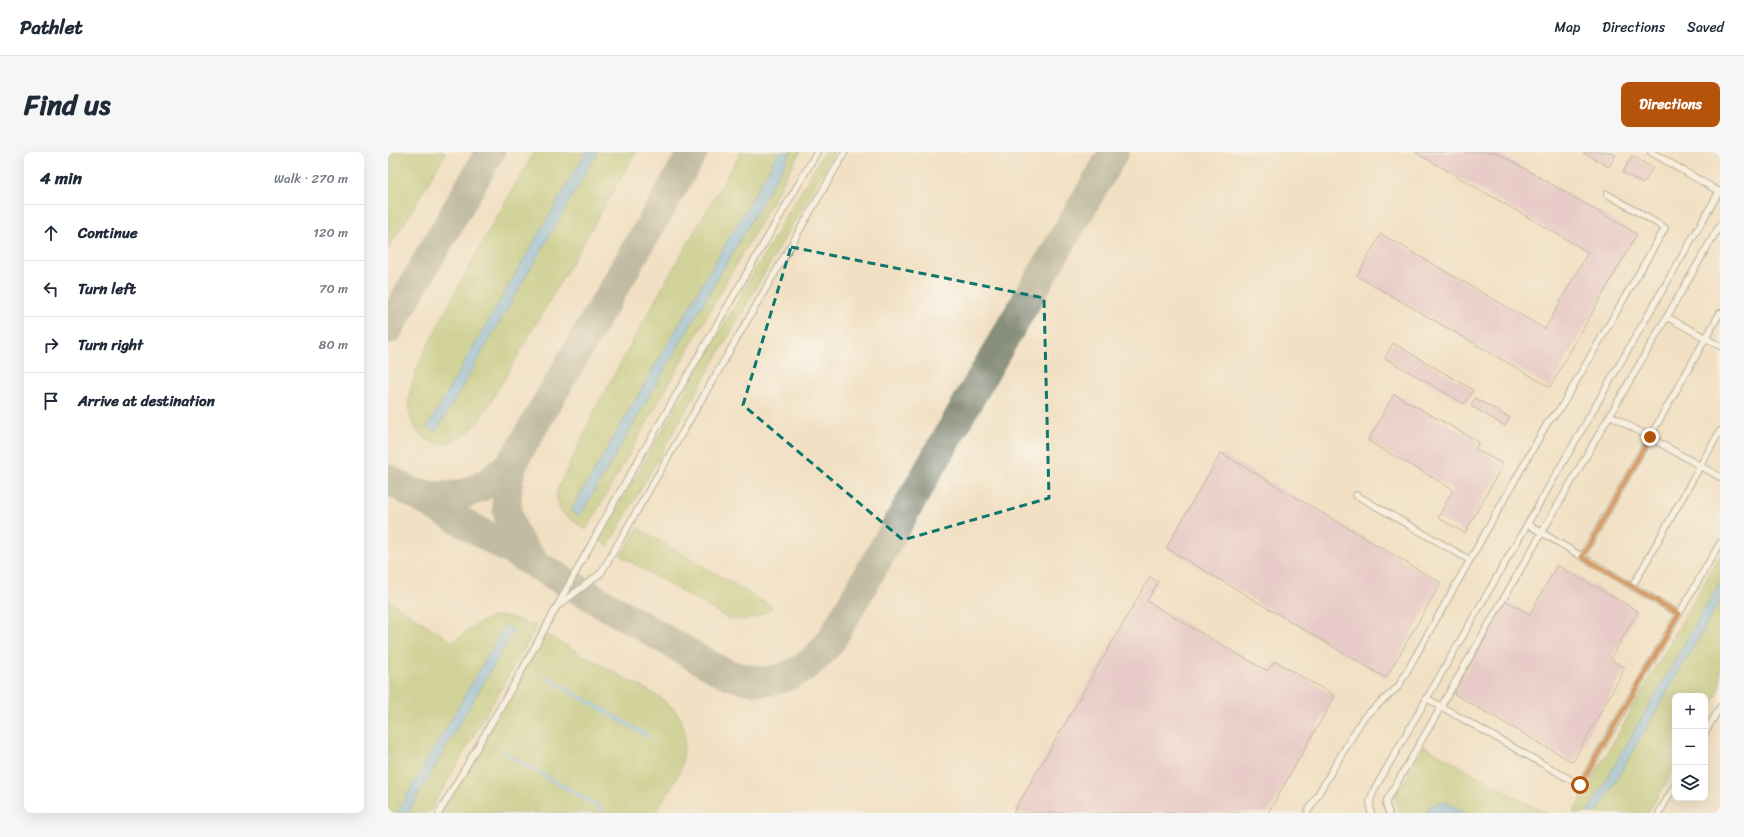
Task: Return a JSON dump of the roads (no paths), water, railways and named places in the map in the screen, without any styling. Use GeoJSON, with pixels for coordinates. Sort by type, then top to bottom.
{"type":"FeatureCollection","features":[{"type":"Feature","properties":{"kind":"lane"},"geometry":{"type":"LineString","coordinates":[[439,813],[617,497],[817,152]]}},
{"type":"Feature","properties":{"kind":"lane"},"geometry":{"type":"LineString","coordinates":[[556,607],[601,573],[845,152]]}},
{"type":"Feature","properties":{"kind":"lane"},"geometry":{"type":"LineString","coordinates":[[1371,813],[1370,801],[1374,790],[1720,192],[1651,152]]}},
{"type":"Feature","properties":{"kind":"lane"},"geometry":{"type":"LineString","coordinates":[[1307,813],[1363,718],[1398,687],[1548,422],[1560,409],[1665,228],[1607,194]]}},
{"type":"Feature","properties":{"kind":"lane"},"geometry":{"type":"LineString","coordinates":[[1389,813],[1386,805],[1387,800],[1440,706],[1720,225]]}},
{"type":"Feature","properties":{"kind":"lane"},"geometry":{"type":"LineString","coordinates":[[1582,557],[1720,312]]}},
{"type":"Feature","properties":{"kind":"lane"},"geometry":{"type":"LineString","coordinates":[[1666,317],[1720,346]]}},
{"type":"Feature","properties":{"kind":"lane"},"geometry":{"type":"LineString","coordinates":[[1610,415],[1720,477]]}},
{"type":"Feature","properties":{"kind":"lane"},"geometry":{"type":"LineString","coordinates":[[1632,586],[1720,431]]}},
{"type":"Feature","properties":{"kind":"lane"},"geometry":{"type":"LineString","coordinates":[[1356,495],[1470,560]]}},
{"type":"Feature","properties":{"kind":"lane"},"geometry":{"type":"LineString","coordinates":[[1527,524],[1679,614]]}},
{"type":"Feature","properties":{"kind":"lane"},"geometry":{"type":"LineString","coordinates":[[1426,698],[1580,785],[1720,543]]}},
{"type":"Feature","properties":{"kind":"lane"},"geometry":{"type":"LineString","coordinates":[[1707,729],[1720,707]]}},
{"type":"Feature","properties":{"kind":"lane"},"geometry":{"type":"LineString","coordinates":[[1659,813],[1672,790]]}},
{"type":"Feature","properties":{"kind":"water"},"geometry":{"type":"Polygon","coordinates":[[[586,152],[598,152],[436,432],[427,427],[586,152]]]}},
{"type":"Feature","properties":{"kind":"water"},"geometry":{"type":"Polygon","coordinates":[[[779,152],[791,152],[580,516],[571,511],[779,152]]]}},
{"type":"Feature","properties":{"kind":"water"},"geometry":{"type":"Polygon","coordinates":[[[1720,582],[1720,601],[1597,813],[1587,813],[1720,582]]]}},
{"type":"Feature","properties":{"kind":"water"},"geometry":{"type":"Polygon","coordinates":[[[506,624],[514,630],[502,651],[408,813],[397,813],[506,624]]]}},
{"type":"Feature","properties":{"kind":"water"},"geometry":{"type":"Polygon","coordinates":[[[1446,802],[1465,813],[1426,813],[1430,806],[1446,802]]]}},
{"type":"Feature","properties":{"kind":"waterway"},"geometry":{"type":"LineString","coordinates":[[546,677],[648,736]]}},
{"type":"Feature","properties":{"kind":"waterway"},"geometry":{"type":"LineString","coordinates":[[502,751],[604,810]]}}]}
